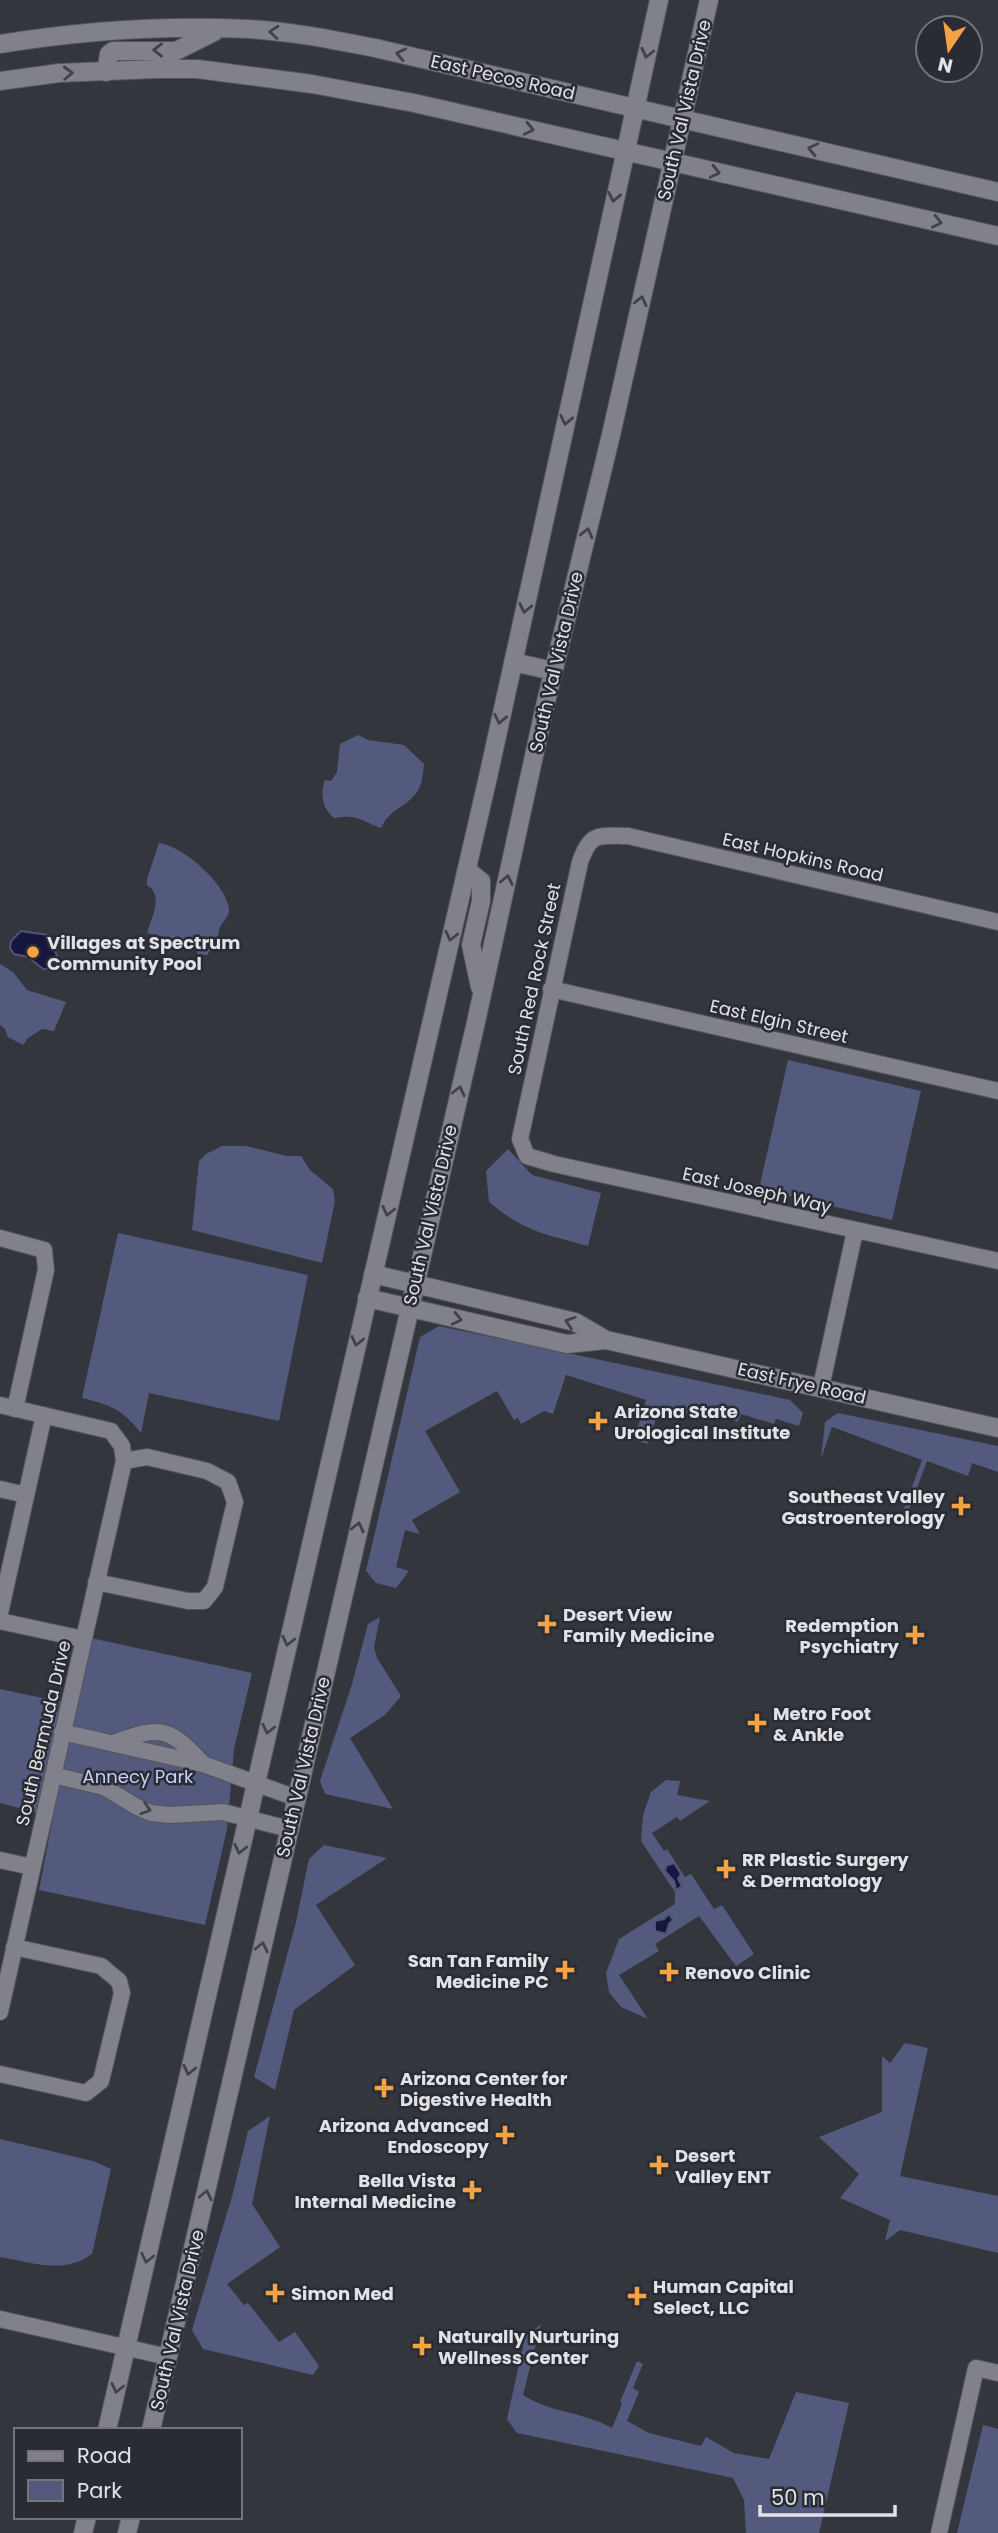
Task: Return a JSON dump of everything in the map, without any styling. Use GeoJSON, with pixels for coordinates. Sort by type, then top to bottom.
{"type":"FeatureCollection","features":[{"type":"Feature","properties":{"kind":"main road"},"geometry":{"type":"LineString","coordinates":[[107,2428],[467,870],[659,0]]}},
{"type":"Feature","properties":{"kind":"main road","name":"South Val Vista Drive"},"geometry":{"type":"LineString","coordinates":[[151,2428],[709,0]]}},
{"type":"Feature","properties":{"kind":"main road"},"geometry":{"type":"LineString","coordinates":[[106,72],[109,54],[113,51],[176,51],[220,29]]}},
{"type":"Feature","properties":{"kind":"main road","name":"East Pecos Road"},"geometry":{"type":"LineString","coordinates":[[0,44],[50,36],[125,30],[220,29],[286,33],[335,40],[998,192]]}},
{"type":"Feature","properties":{"kind":"main road"},"geometry":{"type":"LineString","coordinates":[[0,81],[59,73],[197,69],[312,84],[386,97],[998,236]]}},
{"type":"Feature","properties":{"kind":"main road"},"geometry":{"type":"LineString","coordinates":[[513,662],[553,671]]}},
{"type":"Feature","properties":{"kind":"main road"},"geometry":{"type":"LineString","coordinates":[[467,870],[481,881],[481,901],[471,945],[482,994]]}},
{"type":"Feature","properties":{"kind":"main road","name":"East Frye Road"},"geometry":{"type":"LineString","coordinates":[[373,1274],[575,1322],[606,1340],[998,1428]]}},
{"type":"Feature","properties":{"kind":"main road","name":"East Frye Road"},"geometry":{"type":"LineString","coordinates":[[367,1298],[568,1344],[606,1340]]}},
{"type":"Feature","properties":{"kind":"street","name":"East Hopkins Road"},"geometry":{"type":"LineString","coordinates":[[599,836],[628,836],[998,922]]}},
{"type":"Feature","properties":{"kind":"street","name":"South Red Rock Street"},"geometry":{"type":"LineString","coordinates":[[520,1139],[580,862],[586,844],[599,836]]}},
{"type":"Feature","properties":{"kind":"street","name":"East Elgin Street"},"geometry":{"type":"LineString","coordinates":[[551,989],[998,1091]]}},
{"type":"Feature","properties":{"kind":"street","name":"East Joseph Way"},"geometry":{"type":"LineString","coordinates":[[520,1139],[527,1156],[554,1164],[998,1261]]}},
{"type":"Feature","properties":{"kind":"street"},"geometry":{"type":"LineString","coordinates":[[821,1387],[855,1231]]}},
{"type":"Feature","properties":{"kind":"street"},"geometry":{"type":"LineString","coordinates":[[0,1238],[44,1250],[46,1270],[8,1407],[111,1431],[122,1446],[124,1461],[146,1457],[207,1471],[228,1482],[234,1502],[215,1587],[204,1601],[188,1601],[96,1582]]}},
{"type":"Feature","properties":{"kind":"street"},"geometry":{"type":"LineString","coordinates":[[0,1613],[44,1415]]}},
{"type":"Feature","properties":{"kind":"street","name":"South Bermuda Drive"},"geometry":{"type":"LineString","coordinates":[[0,2012],[124,1461]]}},
{"type":"Feature","properties":{"kind":"street"},"geometry":{"type":"LineString","coordinates":[[0,1489],[26,1495]]}},
{"type":"Feature","properties":{"kind":"street"},"geometry":{"type":"LineString","coordinates":[[0,1621],[83,1639]]}},
{"type":"Feature","properties":{"kind":"street"},"geometry":{"type":"LineString","coordinates":[[62,1732],[203,1764],[296,1798]]}},
{"type":"Feature","properties":{"kind":"street"},"geometry":{"type":"LineString","coordinates":[[53,1775],[104,1787],[151,1813],[170,1815],[212,1811],[289,1829]]}},
{"type":"Feature","properties":{"kind":"street"},"geometry":{"type":"LineString","coordinates":[[0,1860],[32,1867]]}},
{"type":"Feature","properties":{"kind":"street"},"geometry":{"type":"LineString","coordinates":[[0,2074],[86,2093],[101,2081],[122,1993],[120,1980],[101,1966],[14,1947]]}},
{"type":"Feature","properties":{"kind":"street"},"geometry":{"type":"LineString","coordinates":[[0,2319],[168,2357]]}},
{"type":"Feature","properties":{"kind":"street"},"geometry":{"type":"LineString","coordinates":[[939,2533],[976,2368],[998,2373]]}},
{"type":"Feature","properties":{"kind":"green space"},"geometry":{"type":"Polygon","coordinates":[[[358,735],[368,740],[404,745],[424,764],[417,792],[389,816],[381,828],[354,818],[334,818],[323,800],[325,780],[331,781],[337,772],[340,744],[358,735]]]}},
{"type":"Feature","properties":{"kind":"green space"},"geometry":{"type":"Polygon","coordinates":[[[159,843],[180,851],[202,867],[226,898],[228,914],[219,930],[217,949],[209,951],[208,955],[197,954],[198,946],[195,944],[147,933],[156,901],[147,885],[147,879],[159,843]]]}},
{"type":"Feature","properties":{"kind":"green space"},"geometry":{"type":"Polygon","coordinates":[[[0,964],[13,972],[27,990],[66,1002],[54,1031],[42,1029],[28,1038],[23,1045],[8,1037],[0,1025],[0,964]]]}},
{"type":"Feature","properties":{"kind":"green space"},"geometry":{"type":"Polygon","coordinates":[[[788,1060],[921,1091],[892,1220],[759,1189],[788,1060]]]}},
{"type":"Feature","properties":{"kind":"green space"},"geometry":{"type":"Polygon","coordinates":[[[222,1146],[246,1146],[287,1156],[301,1156],[310,1170],[333,1189],[335,1201],[322,1263],[192,1230],[199,1161],[222,1146]]]}},
{"type":"Feature","properties":{"kind":"green space"},"geometry":{"type":"Polygon","coordinates":[[[508,1149],[532,1175],[601,1193],[588,1246],[525,1226],[489,1202],[486,1171],[508,1149]]]}},
{"type":"Feature","properties":{"kind":"green space"},"geometry":{"type":"Polygon","coordinates":[[[118,1233],[308,1275],[279,1421],[149,1393],[141,1433],[128,1418],[115,1409],[82,1398],[118,1233]]]}},
{"type":"Feature","properties":{"kind":"green space"},"geometry":{"type":"Polygon","coordinates":[[[439,1326],[790,1400],[803,1413],[799,1426],[776,1419],[774,1424],[741,1414],[738,1422],[703,1411],[700,1418],[660,1406],[648,1444],[634,1440],[646,1400],[566,1375],[553,1414],[544,1411],[521,1424],[518,1418],[514,1420],[497,1391],[425,1431],[460,1492],[412,1520],[420,1534],[405,1530],[396,1567],[409,1571],[396,1588],[376,1583],[366,1571],[420,1337],[439,1326]]]}},
{"type":"Feature","properties":{"kind":"green space"},"geometry":{"type":"Polygon","coordinates":[[[838,1413],[998,1446],[998,1472],[972,1463],[968,1476],[927,1461],[907,1515],[902,1514],[922,1460],[832,1427],[821,1459],[825,1422],[838,1413]]]}},
{"type":"Feature","properties":{"kind":"green space"},"geometry":{"type":"Polygon","coordinates":[[[380,1617],[374,1647],[377,1658],[401,1696],[385,1715],[350,1738],[393,1809],[325,1794],[320,1781],[352,1684],[368,1624],[380,1617]]]}},
{"type":"Feature","properties":{"kind":"green space","name":"Annecy Park"},"geometry":{"type":"Polygon","coordinates":[[[91,1638],[252,1673],[234,1749],[227,1829],[205,1925],[39,1890],[53,1817],[0,1803],[0,1689],[76,1705],[91,1638]]]}},
{"type":"Feature","properties":{"kind":"green space"},"geometry":{"type":"Polygon","coordinates":[[[666,1780],[680,1781],[677,1795],[710,1801],[680,1821],[677,1817],[652,1833],[664,1851],[667,1849],[685,1877],[691,1874],[714,1909],[722,1905],[754,1954],[736,1966],[699,1916],[655,1944],[659,1951],[619,1975],[648,2019],[621,2007],[609,1992],[606,1973],[619,1939],[675,1904],[675,1892],[641,1841],[643,1815],[651,1792],[666,1780]]]}},
{"type":"Feature","properties":{"kind":"green space"},"geometry":{"type":"Polygon","coordinates":[[[324,1845],[387,1858],[316,1905],[355,1965],[294,2010],[275,2090],[254,2077],[296,1922],[309,1859],[324,1845]]]}},
{"type":"Feature","properties":{"kind":"green space"},"geometry":{"type":"Polygon","coordinates":[[[905,2043],[928,2048],[900,2176],[998,2196],[998,2253],[900,2230],[885,2241],[890,2220],[840,2198],[859,2174],[819,2137],[882,2112],[882,2056],[890,2063],[905,2043]]]}},
{"type":"Feature","properties":{"kind":"green space"},"geometry":{"type":"Polygon","coordinates":[[[270,2116],[252,2204],[280,2247],[227,2284],[244,2305],[248,2303],[279,2342],[295,2332],[319,2366],[313,2375],[203,2349],[192,2330],[233,2193],[248,2131],[270,2116]]]}},
{"type":"Feature","properties":{"kind":"green space"},"geometry":{"type":"Polygon","coordinates":[[[0,2139],[93,2161],[111,2169],[92,2254],[70,2264],[59,2265],[35,2264],[0,2257],[0,2139]]]}},
{"type":"Feature","properties":{"kind":"green space"},"geometry":{"type":"Polygon","coordinates":[[[541,2324],[523,2395],[612,2428],[637,2361],[643,2364],[633,2388],[639,2392],[627,2421],[649,2433],[701,2446],[706,2437],[734,2453],[769,2459],[796,2392],[849,2403],[819,2533],[746,2533],[744,2500],[733,2478],[517,2433],[507,2419],[525,2337],[541,2324]]]}},
{"type":"Feature","properties":{"kind":"green space"},"geometry":{"type":"Polygon","coordinates":[[[983,2425],[998,2429],[998,2533],[957,2533],[983,2425]]]}},
{"type":"Feature","properties":{"kind":"shaded area","name":"Villages at Spectrum Community Pool"},"geometry":{"type":"Polygon","coordinates":[[[21,931],[48,935],[57,956],[56,964],[49,969],[43,969],[28,957],[14,954],[10,948],[11,941],[21,931]]]}},
{"type":"Feature","properties":{"kind":"shaded area"},"geometry":{"type":"Polygon","coordinates":[[[674,1863],[681,1874],[678,1879],[682,1886],[676,1890],[674,1881],[665,1871],[666,1866],[674,1863]]]}},
{"type":"Feature","properties":{"kind":"shaded area"},"geometry":{"type":"Polygon","coordinates":[[[669,1914],[673,1920],[666,1934],[655,1931],[655,1921],[664,1919],[669,1914]]]}},
{"type":"Feature","properties":{"kind":"place","name":"Villages at Spectrum Community Pool"},"geometry":{"type":"Point","coordinates":[33,952]}},
{"type":"Feature","properties":{"kind":"place","name":"Arizona State Urological Institute"},"geometry":{"type":"Point","coordinates":[598,1421]}},
{"type":"Feature","properties":{"kind":"place","name":"Southeast Valley Gastroenterology"},"geometry":{"type":"Point","coordinates":[961,1506]}},
{"type":"Feature","properties":{"kind":"place","name":"Desert View Family Medicine"},"geometry":{"type":"Point","coordinates":[547,1624]}},
{"type":"Feature","properties":{"kind":"place","name":"Redemption Psychiatry"},"geometry":{"type":"Point","coordinates":[915,1635]}},
{"type":"Feature","properties":{"kind":"place","name":"Metro Foot & Ankle"},"geometry":{"type":"Point","coordinates":[757,1723]}},
{"type":"Feature","properties":{"kind":"place","name":"RR Plastic Surgery & Dermatology"},"geometry":{"type":"Point","coordinates":[726,1869]}},
{"type":"Feature","properties":{"kind":"place","name":"San Tan Family Medicine PC"},"geometry":{"type":"Point","coordinates":[565,1970]}},
{"type":"Feature","properties":{"kind":"place","name":"Renovo Clinic"},"geometry":{"type":"Point","coordinates":[669,1972]}},
{"type":"Feature","properties":{"kind":"place","name":"Arizona Center for Digestive Health"},"geometry":{"type":"Point","coordinates":[384,2088]}},
{"type":"Feature","properties":{"kind":"place","name":"Arizona Advanced Endoscopy"},"geometry":{"type":"Point","coordinates":[505,2135]}},
{"type":"Feature","properties":{"kind":"place","name":"Desert Valley ENT"},"geometry":{"type":"Point","coordinates":[659,2165]}},
{"type":"Feature","properties":{"kind":"place","name":"Bella Vista Internal Medicine"},"geometry":{"type":"Point","coordinates":[472,2190]}},
{"type":"Feature","properties":{"kind":"place","name":"Simon Med"},"geometry":{"type":"Point","coordinates":[275,2293]}},
{"type":"Feature","properties":{"kind":"place","name":"Human Capital Select, LLC"},"geometry":{"type":"Point","coordinates":[637,2296]}},
{"type":"Feature","properties":{"kind":"place","name":"Naturally Nurturing Wellness Center"},"geometry":{"type":"Point","coordinates":[422,2346]}}]}
